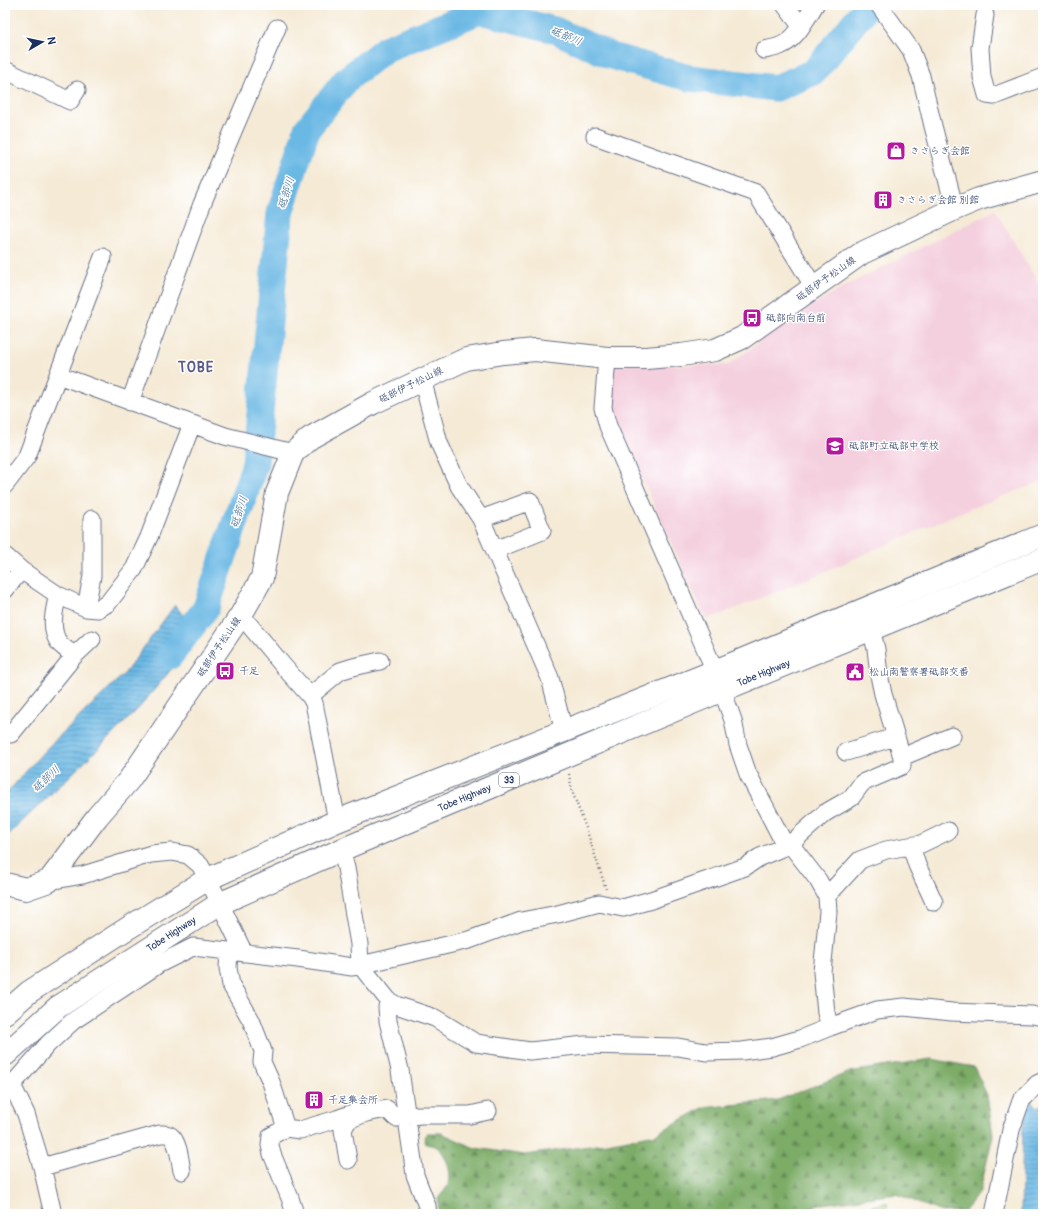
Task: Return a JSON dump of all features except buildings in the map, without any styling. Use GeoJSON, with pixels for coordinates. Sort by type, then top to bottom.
{"type":"FeatureCollection","features":[{"type":"Feature","properties":{"kind":"main road","name":"砥部伊予松山線"},"geometry":{"type":"LineString","coordinates":[[49,881],[97,817],[129,780],[241,615],[262,578],[277,493],[293,453],[310,438],[373,403],[466,359],[535,350],[608,358],[646,358],[715,350],[742,338],[862,253],[955,209],[979,200],[1043,181]]}},
{"type":"Feature","properties":{"kind":"main road","name":"Tobe Highway"},"geometry":{"type":"LineString","coordinates":[[5,1055],[58,1007],[219,904],[341,850],[566,756],[719,681],[1043,535]]}},
{"type":"Feature","properties":{"kind":"main road","name":"Tobe Highway"},"geometry":{"type":"LineString","coordinates":[[5,1013],[29,992],[128,928],[208,879],[337,822],[564,731],[719,681],[871,629],[1043,559]]}},
{"type":"Feature","properties":{"kind":"main road"},"geometry":{"type":"LineString","coordinates":[[5,884],[26,889],[49,881]]}},
{"type":"Feature","properties":{"kind":"street"},"geometry":{"type":"LineString","coordinates":[[785,5],[801,26]]}},
{"type":"Feature","properties":{"kind":"street"},"geometry":{"type":"LineString","coordinates":[[764,50],[780,46],[790,40],[815,5]]}},
{"type":"Feature","properties":{"kind":"street"},"geometry":{"type":"LineString","coordinates":[[879,5],[911,50],[921,76],[932,126],[955,209]]}},
{"type":"Feature","properties":{"kind":"street"},"geometry":{"type":"LineString","coordinates":[[985,15],[980,48],[982,77],[987,94],[994,96],[1043,77]]}},
{"type":"Feature","properties":{"kind":"street"},"geometry":{"type":"LineString","coordinates":[[130,402],[202,204],[277,28]]}},
{"type":"Feature","properties":{"kind":"street"},"geometry":{"type":"LineString","coordinates":[[5,70],[71,102]]}},
{"type":"Feature","properties":{"kind":"street"},"geometry":{"type":"LineString","coordinates":[[595,136],[756,192],[814,288]]}},
{"type":"Feature","properties":{"kind":"street"},"geometry":{"type":"LineString","coordinates":[[5,485],[27,456],[103,257]]}},
{"type":"Feature","properties":{"kind":"street"},"geometry":{"type":"LineString","coordinates":[[608,358],[603,408],[608,426],[719,681],[733,720],[738,745],[748,774],[782,840],[794,848],[818,880],[827,896],[828,912],[822,972],[826,1013],[830,1027]]}},
{"type":"Feature","properties":{"kind":"street"},"geometry":{"type":"LineString","coordinates":[[58,375],[225,436],[293,453]]}},
{"type":"Feature","properties":{"kind":"street"},"geometry":{"type":"LineString","coordinates":[[422,379],[439,443],[459,486],[481,519],[495,550],[550,678],[564,731]]}},
{"type":"Feature","properties":{"kind":"street"},"geometry":{"type":"LineString","coordinates":[[5,556],[21,570],[58,595],[86,608],[98,608],[108,603],[134,569],[149,537],[192,424]]}},
{"type":"Feature","properties":{"kind":"street"},"geometry":{"type":"LineString","coordinates":[[481,519],[530,502],[542,531],[495,550]]}},
{"type":"Feature","properties":{"kind":"street"},"geometry":{"type":"LineString","coordinates":[[86,608],[92,576],[92,519]]}},
{"type":"Feature","properties":{"kind":"street"},"geometry":{"type":"LineString","coordinates":[[5,590],[21,570]]}},
{"type":"Feature","properties":{"kind":"street"},"geometry":{"type":"LineString","coordinates":[[58,595],[53,617],[55,632],[59,643],[74,656]]}},
{"type":"Feature","properties":{"kind":"street"},"geometry":{"type":"LineString","coordinates":[[241,615],[284,668],[310,696],[314,703],[337,822]]}},
{"type":"Feature","properties":{"kind":"street"},"geometry":{"type":"LineString","coordinates":[[53,1214],[42,1167],[26,1114],[8,1088],[48,1044],[73,1021],[159,964],[193,947],[352,967],[469,940],[521,921],[558,914],[599,903],[623,908],[746,868],[760,857],[789,845],[825,813],[851,798],[862,783],[902,766],[902,757],[895,737],[891,718],[882,694],[876,649],[871,629]]}},
{"type":"Feature","properties":{"kind":"street"},"geometry":{"type":"LineString","coordinates":[[11,734],[74,656],[92,639]]}},
{"type":"Feature","properties":{"kind":"street"},"geometry":{"type":"LineString","coordinates":[[310,696],[340,671],[380,662]]}},
{"type":"Feature","properties":{"kind":"street"},"geometry":{"type":"LineString","coordinates":[[902,757],[952,736]]}},
{"type":"Feature","properties":{"kind":"street"},"geometry":{"type":"LineString","coordinates":[[846,752],[895,737]]}},
{"type":"Feature","properties":{"kind":"street"},"geometry":{"type":"LineString","coordinates":[[827,896],[860,860],[886,850],[921,844],[948,831]]}},
{"type":"Feature","properties":{"kind":"street"},"geometry":{"type":"LineString","coordinates":[[911,846],[917,866],[934,902]]}},
{"type":"Feature","properties":{"kind":"street"},"geometry":{"type":"LineString","coordinates":[[341,850],[346,868],[359,944],[360,965],[389,1001],[396,1005],[435,1018],[476,1042],[530,1051],[585,1045],[678,1048],[706,1052],[742,1051],[779,1045],[800,1039],[877,1010],[904,1007],[952,1012],[1032,1015],[1043,1017]]}},
{"type":"Feature","properties":{"kind":"street"},"geometry":{"type":"LineString","coordinates":[[49,881],[83,875],[151,854],[172,852],[188,856],[200,865],[219,904],[236,952],[228,968],[231,985],[253,1027],[263,1051],[262,1062],[271,1082],[286,1128]]}},
{"type":"Feature","properties":{"kind":"street"},"geometry":{"type":"LineString","coordinates":[[389,1001],[387,1007],[388,1021],[400,1070],[415,1175],[427,1206],[428,1214]]}},
{"type":"Feature","properties":{"kind":"street"},"geometry":{"type":"LineString","coordinates":[[994,1214],[1011,1130],[1021,1101],[1037,1084],[1043,1081]]}},
{"type":"Feature","properties":{"kind":"street"},"geometry":{"type":"LineString","coordinates":[[295,1214],[272,1154],[270,1145],[271,1136],[286,1128],[300,1130],[337,1119],[403,1094]]}},
{"type":"Feature","properties":{"kind":"street"},"geometry":{"type":"LineString","coordinates":[[348,1160],[343,1130],[348,1120],[366,1113],[386,1109],[396,1118],[420,1115],[470,1115],[488,1111]]}},
{"type":"Feature","properties":{"kind":"street"},"geometry":{"type":"LineString","coordinates":[[42,1167],[160,1134],[167,1134],[172,1136],[177,1148],[182,1171]]}},
{"type":"Feature","properties":{"kind":"path"},"geometry":{"type":"LineString","coordinates":[[566,756],[572,791],[586,828],[611,905]]}},
{"type":"Feature","properties":{"kind":"shaded area","name":"砥部町立砥部中学校"},"geometry":{"type":"Polygon","coordinates":[[[995,210],[1043,291],[1043,481],[961,512],[794,585],[706,620],[612,411],[614,365],[728,365],[790,319],[842,288],[995,210]]]}},
{"type":"Feature","properties":{"kind":"green space"},"geometry":{"type":"Polygon","coordinates":[[[931,1059],[974,1067],[987,1095],[993,1135],[980,1191],[965,1211],[941,1212],[897,1194],[814,1205],[817,1214],[439,1214],[438,1198],[448,1186],[450,1173],[447,1161],[441,1150],[435,1146],[426,1144],[424,1137],[427,1133],[441,1133],[475,1148],[525,1155],[590,1146],[656,1134],[703,1108],[778,1100],[850,1072],[931,1059]]]}},
{"type":"Feature","properties":{"kind":"green space"},"geometry":{"type":"Polygon","coordinates":[[[887,1202],[888,1214],[845,1214],[887,1202]]]}},
{"type":"Feature","properties":{"kind":"water"},"geometry":{"type":"Polygon","coordinates":[[[175,605],[199,636],[139,708],[5,838],[5,795],[47,748],[125,673],[175,605]]]}},
{"type":"Feature","properties":{"kind":"water"},"geometry":{"type":"Polygon","coordinates":[[[1031,1100],[1038,1107],[1043,1102],[1043,1214],[1021,1214],[1023,1127],[1029,1101],[1031,1100]]]}},
{"type":"Feature","properties":{"kind":"waterway","name":"砥部川"},"geometry":{"type":"LineString","coordinates":[[170,656],[206,608],[255,464],[280,213],[307,129],[346,80],[385,49],[480,11],[555,30],[611,56],[689,78],[776,88],[814,72],[867,5]]}},
{"type":"Feature","properties":{"kind":"place","name":"きさらぎ会館"},"geometry":{"type":"Point","coordinates":[896,151]}},
{"type":"Feature","properties":{"kind":"place","name":"きさらぎ会館 別館"},"geometry":{"type":"Point","coordinates":[883,200]}},
{"type":"Feature","properties":{"kind":"place","name":"砥部向南台前"},"geometry":{"type":"Point","coordinates":[752,318]}},
{"type":"Feature","properties":{"kind":"place","name":"砥部町立砥部中学校"},"geometry":{"type":"Point","coordinates":[835,446]}},
{"type":"Feature","properties":{"kind":"place","name":"千足"},"geometry":{"type":"Point","coordinates":[225,671]}},
{"type":"Feature","properties":{"kind":"place","name":"松山南警察署砥部交番"},"geometry":{"type":"Point","coordinates":[855,672]}},
{"type":"Feature","properties":{"kind":"place","name":"千足集会所"},"geometry":{"type":"Point","coordinates":[314,1100]}},
{"type":"Feature","properties":{"kind":"district","name":"TOBE"},"geometry":{"type":"Point","coordinates":[196,367]}}]}
